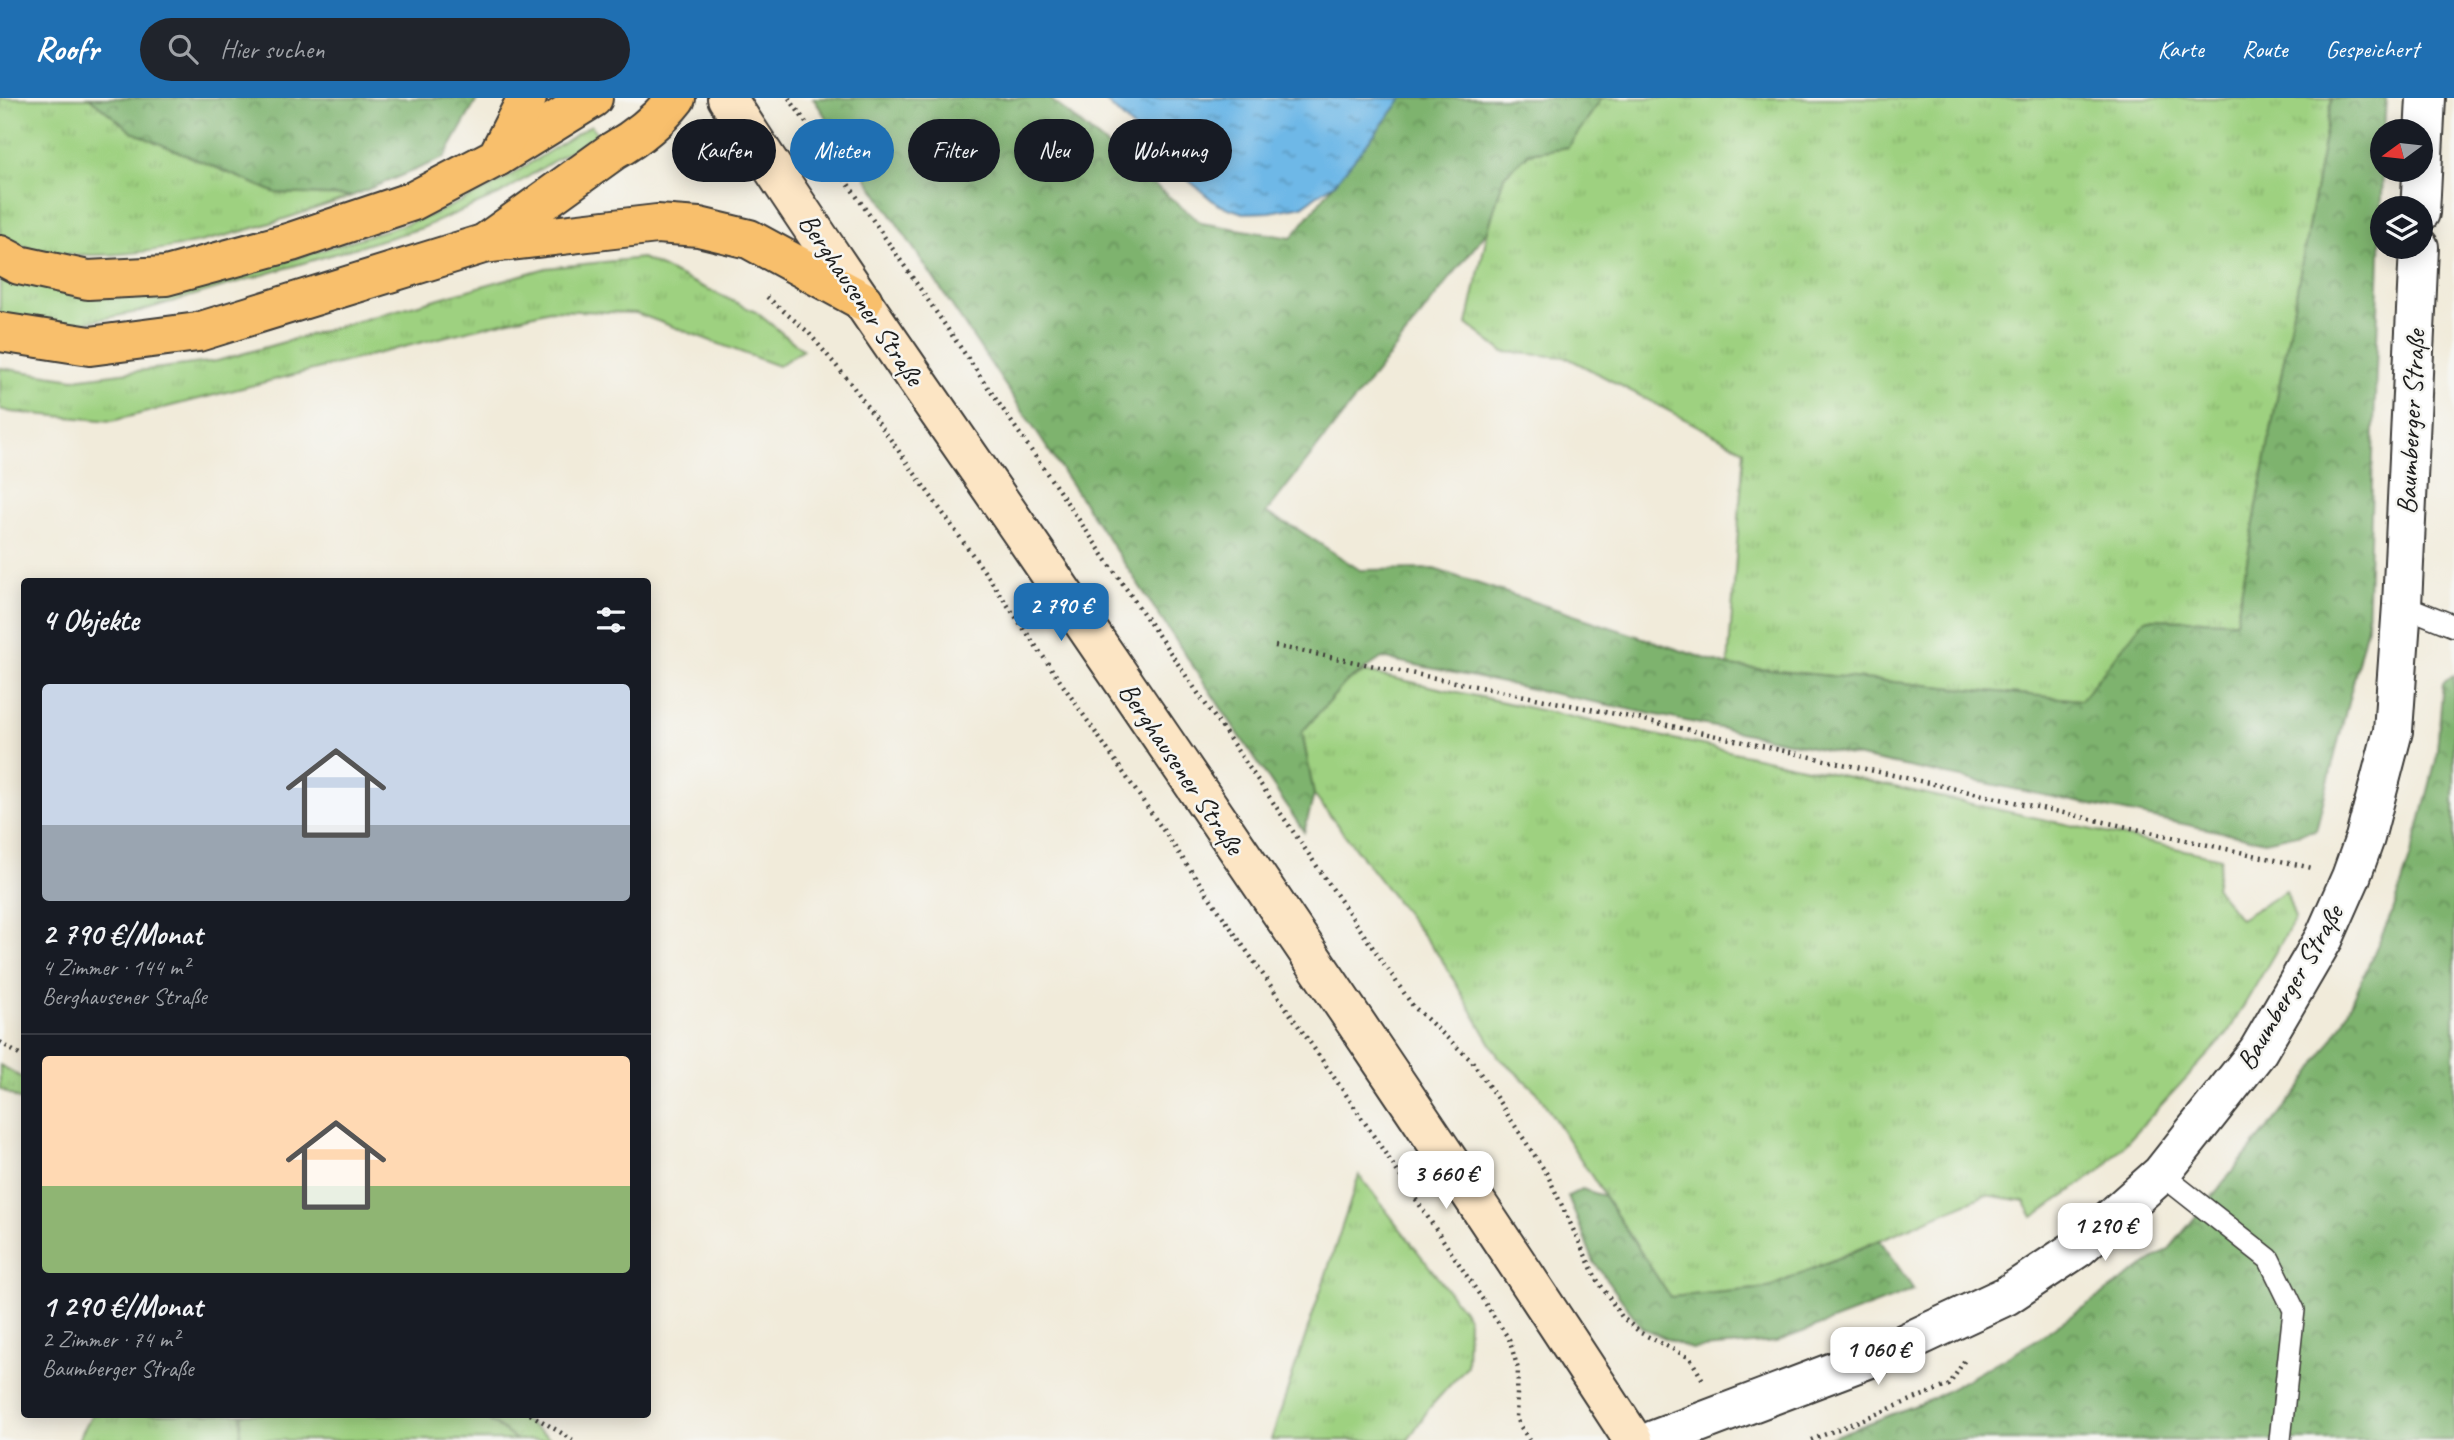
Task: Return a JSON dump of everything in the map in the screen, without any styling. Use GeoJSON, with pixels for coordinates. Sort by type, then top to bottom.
{"type":"FeatureCollection","features":[{"type":"Feature","properties":{"kind":"highway"},"geometry":{"type":"LineString","coordinates":[[497,157],[527,98]]}},
{"type":"Feature","properties":{"kind":"highway"},"geometry":{"type":"LineString","coordinates":[[0,256],[19,265],[88,280],[166,276],[291,242],[413,201],[497,157],[593,98]]}},
{"type":"Feature","properties":{"kind":"highway"},"geometry":{"type":"LineString","coordinates":[[483,244],[631,141],[661,117],[676,98]]}},
{"type":"Feature","properties":{"kind":"highway"},"geometry":{"type":"LineString","coordinates":[[0,332],[90,346],[198,332],[483,244],[638,225],[699,226],[749,239],[863,301]]}},
{"type":"Feature","properties":{"kind":"street","name":"Berghausener Straße"},"geometry":{"type":"LineString","coordinates":[[727,98],[1308,951],[1633,1440]]}},
{"type":"Feature","properties":{"kind":"street"},"geometry":{"type":"LineString","coordinates":[[2421,196],[2426,98]]}},
{"type":"Feature","properties":{"kind":"street","name":"Baumberger Straße"},"geometry":{"type":"LineString","coordinates":[[1654,1440],[1886,1352],[2006,1296],[2078,1248],[2161,1174],[2258,1051],[2325,937],[2351,877],[2365,838],[2393,731],[2402,605],[2418,259]]}},
{"type":"Feature","properties":{"kind":"lane"},"geometry":{"type":"LineString","coordinates":[[2402,605],[2454,626]]}},
{"type":"Feature","properties":{"kind":"lane"},"geometry":{"type":"LineString","coordinates":[[2161,1174],[2269,1259],[2294,1310],[2280,1440]]}},
{"type":"Feature","properties":{"kind":"path"},"geometry":{"type":"LineString","coordinates":[[789,98],[1413,1006],[1472,1061],[1547,1174],[1597,1278],[1622,1317],[1641,1333],[1690,1358]]}},
{"type":"Feature","properties":{"kind":"path"},"geometry":{"type":"LineString","coordinates":[[761,293],[808,332],[849,382],[992,583],[1349,1099],[1509,1339],[1518,1369],[1516,1419],[1529,1440]]}},
{"type":"Feature","properties":{"kind":"path"},"geometry":{"type":"LineString","coordinates":[[1275,646],[1640,719],[2351,877]]}},
{"type":"Feature","properties":{"kind":"path"},"geometry":{"type":"LineString","coordinates":[[0,1042],[21,1056]]}},
{"type":"Feature","properties":{"kind":"path"},"geometry":{"type":"LineString","coordinates":[[1811,1440],[1949,1385],[1970,1351]]}},
{"type":"Feature","properties":{"kind":"path"},"geometry":{"type":"LineString","coordinates":[[537,1418],[573,1440]]}},
{"type":"Feature","properties":{"kind":"green space"},"geometry":{"type":"Polygon","coordinates":[[[0,98],[90,98],[132,132],[276,193],[352,196],[269,224],[177,247],[84,255],[40,250],[0,238],[0,98]]]}},
{"type":"Feature","properties":{"kind":"green space"},"geometry":{"type":"Polygon","coordinates":[[[90,98],[478,98],[444,158],[352,196],[276,193],[132,132],[90,98]]]}},
{"type":"Feature","properties":{"kind":"green space"},"geometry":{"type":"Polygon","coordinates":[[[813,98],[1049,98],[1075,119],[1014,119],[1014,182],[1094,182],[1094,135],[1108,147],[1108,182],[1151,182],[1201,223],[1291,238],[1403,98],[1602,98],[1568,147],[1529,153],[1504,176],[1488,230],[1266,513],[1299,530],[1360,570],[1434,569],[1728,666],[2081,700],[2145,619],[2236,621],[2332,98],[2386,98],[2385,119],[2370,119],[2370,182],[2383,182],[2382,196],[2370,196],[2370,259],[2380,259],[2367,627],[2316,830],[2265,841],[1382,658],[1345,683],[1302,732],[1314,795],[1304,832],[869,182],[894,182],[894,119],[827,119],[813,98]]]}},
{"type":"Feature","properties":{"kind":"green space"},"geometry":{"type":"Polygon","coordinates":[[[1602,98],[2332,98],[2236,621],[2145,619],[2081,700],[1728,666],[1744,450],[1566,357],[1503,352],[1467,324],[1488,230],[1504,176],[1529,153],[1568,147],[1602,98]]]}},
{"type":"Feature","properties":{"kind":"green space"},"geometry":{"type":"Polygon","coordinates":[[[591,125],[597,134],[500,194],[422,228],[137,312],[75,324],[0,317],[0,278],[93,293],[262,269],[427,217],[492,187],[591,125]]]}},
{"type":"Feature","properties":{"kind":"green space"},"geometry":{"type":"Polygon","coordinates":[[[642,258],[756,312],[803,350],[778,366],[636,313],[550,310],[112,421],[0,409],[0,368],[74,379],[217,361],[546,268],[642,258]]]}},
{"type":"Feature","properties":{"kind":"green space"},"geometry":{"type":"Polygon","coordinates":[[[1365,672],[2221,858],[2215,887],[2240,919],[2286,891],[2295,919],[2227,1034],[2101,1170],[2033,1217],[2024,1201],[1985,1195],[1767,1288],[1670,1297],[1537,1092],[1498,1056],[1442,960],[1314,795],[1302,732],[1345,683],[1365,672]]]}},
{"type":"Feature","properties":{"kind":"green space"},"geometry":{"type":"Polygon","coordinates":[[[2454,675],[2454,1440],[1824,1440],[1932,1399],[2034,1341],[2170,1248],[2300,1089],[2342,1024],[2395,906],[2436,760],[2443,683],[2454,675]]]}},
{"type":"Feature","properties":{"kind":"green space"},"geometry":{"type":"Polygon","coordinates":[[[0,1065],[21,1077],[21,1100],[0,1089],[0,1065]]]}},
{"type":"Feature","properties":{"kind":"green space"},"geometry":{"type":"Polygon","coordinates":[[[1359,1175],[1468,1317],[1467,1366],[1430,1407],[1408,1440],[1271,1440],[1359,1175]]]}},
{"type":"Feature","properties":{"kind":"green space"},"geometry":{"type":"Polygon","coordinates":[[[1582,1189],[1604,1196],[1670,1297],[1768,1288],[1880,1240],[1914,1290],[1776,1342],[1691,1349],[1642,1328],[1594,1262],[1568,1196],[1582,1189]]]}},
{"type":"Feature","properties":{"kind":"green space"},"geometry":{"type":"Polygon","coordinates":[[[90,1418],[242,1418],[240,1440],[78,1440],[90,1418]]]}},
{"type":"Feature","properties":{"kind":"green space"},"geometry":{"type":"Polygon","coordinates":[[[242,1418],[486,1418],[516,1440],[240,1440],[242,1418]]]}},
{"type":"Feature","properties":{"kind":"green space"},"geometry":{"type":"Polygon","coordinates":[[[486,1418],[521,1418],[553,1440],[517,1440],[486,1418]]]}},
{"type":"Feature","properties":{"kind":"water"},"geometry":{"type":"Polygon","coordinates":[[[1102,98],[1403,98],[1336,182],[1302,206],[1270,212],[1243,213],[1217,204],[1191,182],[1232,182],[1232,119],[1124,119],[1102,98]]]}}]}
